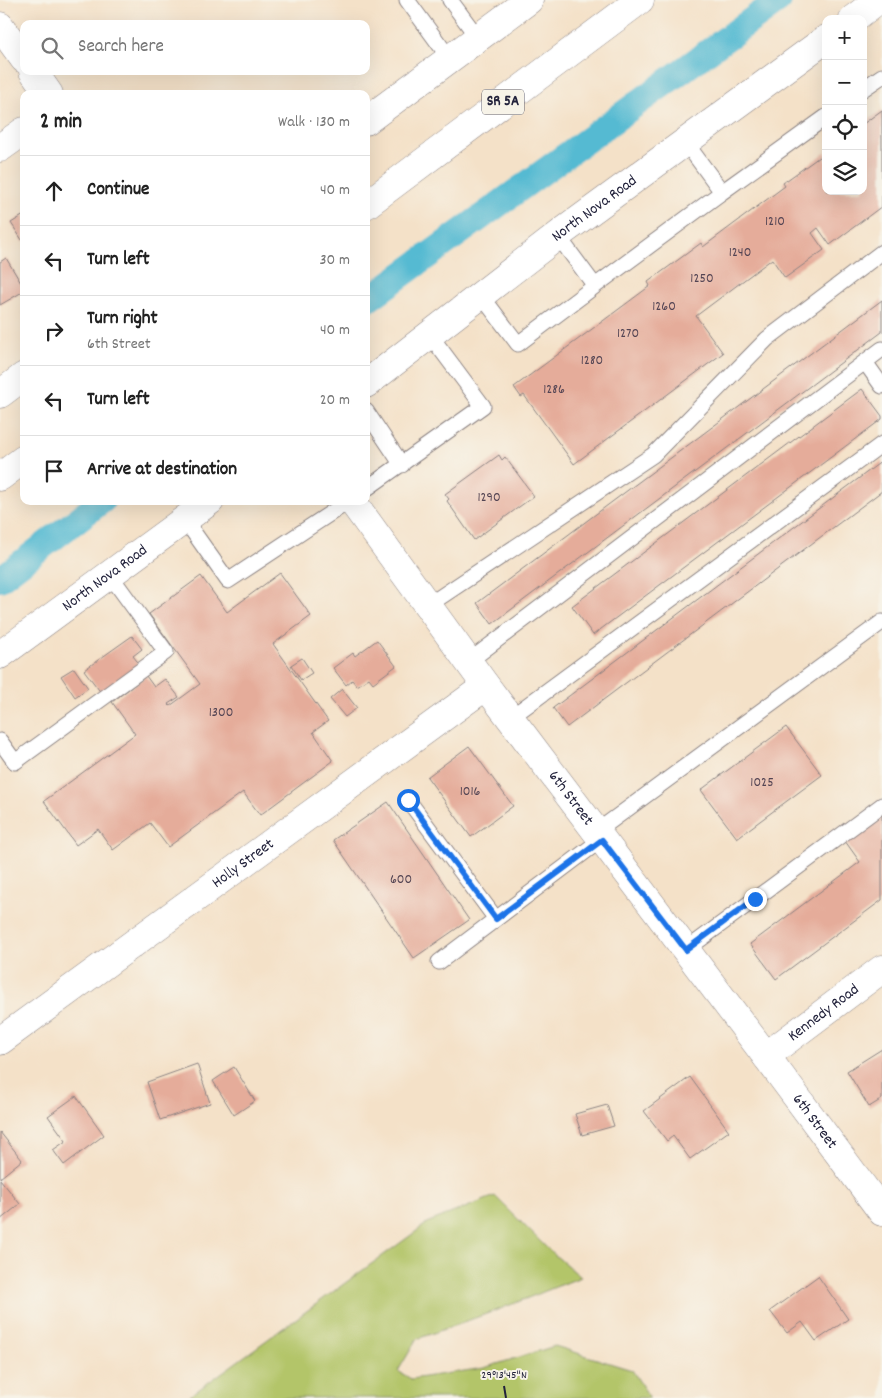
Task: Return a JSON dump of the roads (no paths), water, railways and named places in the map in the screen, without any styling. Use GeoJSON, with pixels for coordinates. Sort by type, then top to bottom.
{"type":"FeatureCollection","features":[{"type":"Feature","properties":{"kind":"street"},"geometry":{"type":"LineString","coordinates":[[370,118],[529,0]]}},
{"type":"Feature","properties":{"kind":"street","name":"SR 5A"},"geometry":{"type":"LineString","coordinates":[[370,202],[640,0]]}},
{"type":"Feature","properties":{"kind":"street"},"geometry":{"type":"LineString","coordinates":[[858,15],[878,0]]}},
{"type":"Feature","properties":{"kind":"street"},"geometry":{"type":"LineString","coordinates":[[0,26],[20,54]]}},
{"type":"Feature","properties":{"kind":"street","name":"North Nova Road"},"geometry":{"type":"LineString","coordinates":[[370,381],[558,236],[822,42]]}},
{"type":"Feature","properties":{"kind":"street"},"geometry":{"type":"LineString","coordinates":[[36,75],[46,90]]}},
{"type":"Feature","properties":{"kind":"street"},"geometry":{"type":"LineString","coordinates":[[0,148],[20,134]]}},
{"type":"Feature","properties":{"kind":"street"},"geometry":{"type":"LineString","coordinates":[[0,394],[20,379]]}},
{"type":"Feature","properties":{"kind":"street"},"geometry":{"type":"LineString","coordinates":[[0,477],[20,463]]}},
{"type":"Feature","properties":{"kind":"street","name":"North Nova Road"},"geometry":{"type":"LineString","coordinates":[[0,655],[205,505]]}},
{"type":"Feature","properties":{"kind":"street","name":"6th Street"},"geometry":{"type":"LineString","coordinates":[[353,505],[468,662],[882,1212]]}},
{"type":"Feature","properties":{"kind":"street","name":"Holly Street"},"geometry":{"type":"LineString","coordinates":[[0,1041],[486,686]]}},
{"type":"Feature","properties":{"kind":"street","name":"Kennedy Road"},"geometry":{"type":"LineString","coordinates":[[766,1056],[882,969]]}},
{"type":"Feature","properties":{"kind":"lane"},"geometry":{"type":"LineString","coordinates":[[407,0],[450,59]]}},
{"type":"Feature","properties":{"kind":"lane"},"geometry":{"type":"LineString","coordinates":[[450,0],[478,38]]}},
{"type":"Feature","properties":{"kind":"lane"},"geometry":{"type":"LineString","coordinates":[[867,86],[882,76]]}},
{"type":"Feature","properties":{"kind":"lane"},"geometry":{"type":"LineString","coordinates":[[482,295],[518,344],[822,119]]}},
{"type":"Feature","properties":{"kind":"lane"},"geometry":{"type":"LineString","coordinates":[[686,143],[722,192]]}},
{"type":"Feature","properties":{"kind":"lane"},"geometry":{"type":"LineString","coordinates":[[558,236],[596,286]]}},
{"type":"Feature","properties":{"kind":"lane"},"geometry":{"type":"LineString","coordinates":[[428,606],[653,455],[767,339],[882,252]]}},
{"type":"Feature","properties":{"kind":"lane"},"geometry":{"type":"LineString","coordinates":[[370,486],[483,406],[430,335]]}},
{"type":"Feature","properties":{"kind":"lane"},"geometry":{"type":"LineString","coordinates":[[468,662],[882,349]]}},
{"type":"Feature","properties":{"kind":"lane"},"geometry":{"type":"LineString","coordinates":[[865,362],[882,386]]}},
{"type":"Feature","properties":{"kind":"lane"},"geometry":{"type":"LineString","coordinates":[[370,417],[402,465]]}},
{"type":"Feature","properties":{"kind":"lane"},"geometry":{"type":"LineString","coordinates":[[510,718],[882,444]]}},
{"type":"Feature","properties":{"kind":"lane"},"geometry":{"type":"LineString","coordinates":[[185,520],[228,581],[344,505]]}},
{"type":"Feature","properties":{"kind":"lane"},"geometry":{"type":"LineString","coordinates":[[0,741],[15,762],[166,652],[110,574]]}},
{"type":"Feature","properties":{"kind":"lane"},"geometry":{"type":"LineString","coordinates":[[439,962],[599,836],[882,622]]}},
{"type":"Feature","properties":{"kind":"lane"},"geometry":{"type":"LineString","coordinates":[[408,800],[496,919]]}},
{"type":"Feature","properties":{"kind":"lane"},"geometry":{"type":"LineString","coordinates":[[686,950],[882,805]]}},
{"type":"Feature","properties":{"kind":"waterway"},"geometry":{"type":"LineString","coordinates":[[370,298],[779,0]]}},
{"type":"Feature","properties":{"kind":"waterway"},"geometry":{"type":"LineString","coordinates":[[0,579],[97,505]]}}]}
